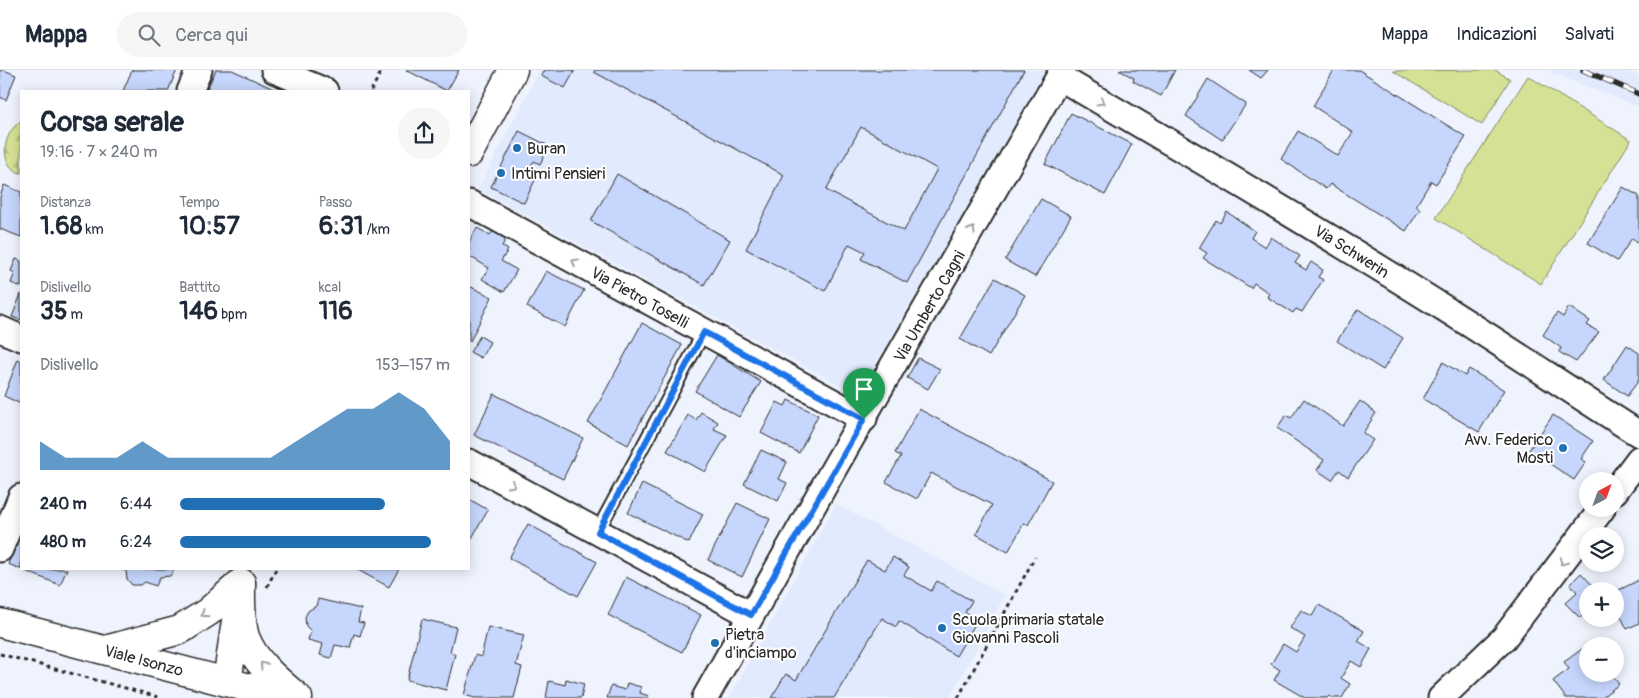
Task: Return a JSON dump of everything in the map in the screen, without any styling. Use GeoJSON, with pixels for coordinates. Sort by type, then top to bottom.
{"type":"FeatureCollection","features":[{"type":"Feature","properties":{"kind":"main road"},"geometry":{"type":"LineString","coordinates":[[470,152],[513,70]]}},
{"type":"Feature","properties":{"kind":"main road"},"geometry":{"type":"LineString","coordinates":[[106,650],[180,630],[252,580]]}},
{"type":"Feature","properties":{"kind":"main road"},"geometry":{"type":"LineString","coordinates":[[227,682],[252,580]]}},
{"type":"Feature","properties":{"kind":"main road"},"geometry":{"type":"LineString","coordinates":[[252,580],[241,616],[246,637],[258,660],[276,679],[299,698]]}},
{"type":"Feature","properties":{"kind":"main road","name":"Viale Isonzo"},"geometry":{"type":"LineString","coordinates":[[0,623],[288,698]]}},
{"type":"Feature","properties":{"kind":"street"},"geometry":{"type":"LineString","coordinates":[[190,90],[199,70]]}},
{"type":"Feature","properties":{"kind":"street"},"geometry":{"type":"LineString","coordinates":[[274,70],[322,90]]}},
{"type":"Feature","properties":{"kind":"street","name":"Via Schwerin"},"geometry":{"type":"LineString","coordinates":[[1061,74],[1457,316],[1639,434]]}},
{"type":"Feature","properties":{"kind":"street","name":"Via Umberto Cagni"},"geometry":{"type":"LineString","coordinates":[[705,698],[1061,74]]}},
{"type":"Feature","properties":{"kind":"street","name":"Via Pietro Toselli"},"geometry":{"type":"LineString","coordinates":[[470,205],[864,419]]}},
{"type":"Feature","properties":{"kind":"street"},"geometry":{"type":"LineString","coordinates":[[0,329],[20,338]]}},
{"type":"Feature","properties":{"kind":"street"},"geometry":{"type":"LineString","coordinates":[[1624,479],[1639,459]]}},
{"type":"Feature","properties":{"kind":"street"},"geometry":{"type":"LineString","coordinates":[[470,463],[751,615]]}},
{"type":"Feature","properties":{"kind":"street"},"geometry":{"type":"LineString","coordinates":[[0,549],[20,499]]}},
{"type":"Feature","properties":{"kind":"street"},"geometry":{"type":"LineString","coordinates":[[1440,698],[1469,673],[1504,638],[1595,518]]}},
{"type":"Feature","properties":{"kind":"lane"},"geometry":{"type":"LineString","coordinates":[[598,532],[704,332]]}},
{"type":"Feature","properties":{"kind":"path"},"geometry":{"type":"LineString","coordinates":[[372,90],[382,70]]}},
{"type":"Feature","properties":{"kind":"path"},"geometry":{"type":"LineString","coordinates":[[958,698],[1035,557]]}},
{"type":"Feature","properties":{"kind":"path"},"geometry":{"type":"LineString","coordinates":[[252,580],[274,570]]}},
{"type":"Feature","properties":{"kind":"path"},"geometry":{"type":"LineString","coordinates":[[0,654],[162,698]]}},
{"type":"Feature","properties":{"kind":"shaded area"},"geometry":{"type":"Polygon","coordinates":[[[540,70],[1047,70],[858,395],[478,189],[540,70]]]}},
{"type":"Feature","properties":{"kind":"shaded area"},"geometry":{"type":"Polygon","coordinates":[[[1545,70],[1624,70],[1639,76],[1639,107],[1545,70]]]}},
{"type":"Feature","properties":{"kind":"shaded area"},"geometry":{"type":"Polygon","coordinates":[[[836,504],[1005,595],[950,698],[729,698],[836,504]]]}},
{"type":"Feature","properties":{"kind":"green space"},"geometry":{"type":"Polygon","coordinates":[[[1495,70],[1510,79],[1482,125],[1393,71],[1495,70]]]}},
{"type":"Feature","properties":{"kind":"green space"},"geometry":{"type":"Polygon","coordinates":[[[1528,76],[1631,140],[1541,284],[1436,218],[1528,76]]]}},
{"type":"Feature","properties":{"kind":"green space"},"geometry":{"type":"Polygon","coordinates":[[[20,122],[20,173],[9,165],[6,158],[6,142],[14,127],[20,122]]]}},
{"type":"Feature","properties":{"kind":"building"},"geometry":{"type":"Polygon","coordinates":[[[0,70],[16,75],[6,100],[0,97],[0,70]]]}},
{"type":"Feature","properties":{"kind":"building"},"geometry":{"type":"Polygon","coordinates":[[[132,70],[177,70],[168,90],[123,90],[132,70]]]}},
{"type":"Feature","properties":{"kind":"building"},"geometry":{"type":"Polygon","coordinates":[[[216,70],[232,70],[276,90],[206,90],[216,70]]]}},
{"type":"Feature","properties":{"kind":"building"},"geometry":{"type":"Polygon","coordinates":[[[406,70],[459,70],[448,90],[406,70]]]}},
{"type":"Feature","properties":{"kind":"building"},"geometry":{"type":"Polygon","coordinates":[[[544,70],[575,70],[565,88],[541,76],[544,70]]]}},
{"type":"Feature","properties":{"kind":"building"},"geometry":{"type":"Polygon","coordinates":[[[595,70],[1024,70],[907,283],[861,259],[865,252],[849,244],[825,291],[746,249],[784,175],[594,72],[595,70]],[[861,127],[826,190],[904,231],[937,169],[861,127]]]}},
{"type":"Feature","properties":{"kind":"building"},"geometry":{"type":"Polygon","coordinates":[[[1119,70],[1175,70],[1161,96],[1133,81],[1134,78],[1119,70]]]}},
{"type":"Feature","properties":{"kind":"building"},"geometry":{"type":"Polygon","coordinates":[[[1249,70],[1268,70],[1261,78],[1249,70]]]}},
{"type":"Feature","properties":{"kind":"building"},"geometry":{"type":"Polygon","coordinates":[[[1334,70],[1359,70],[1466,137],[1436,184],[1431,181],[1416,206],[1420,209],[1406,231],[1330,184],[1326,189],[1281,159],[1298,131],[1338,156],[1353,132],[1313,106],[1334,70]]]}},
{"type":"Feature","properties":{"kind":"building"},"geometry":{"type":"Polygon","coordinates":[[[1208,79],[1246,104],[1222,140],[1186,116],[1208,79]]]}},
{"type":"Feature","properties":{"kind":"building"},"geometry":{"type":"Polygon","coordinates":[[[1071,113],[1132,144],[1105,195],[1045,164],[1071,113]]]}},
{"type":"Feature","properties":{"kind":"building"},"geometry":{"type":"Polygon","coordinates":[[[519,131],[549,146],[540,164],[534,161],[528,171],[537,176],[524,203],[491,187],[519,131]]]}},
{"type":"Feature","properties":{"kind":"building"},"geometry":{"type":"Polygon","coordinates":[[[617,174],[730,240],[704,285],[591,221],[617,174]]]}},
{"type":"Feature","properties":{"kind":"building"},"geometry":{"type":"Polygon","coordinates":[[[4,185],[20,192],[20,237],[0,229],[0,197],[4,185]]]}},
{"type":"Feature","properties":{"kind":"building"},"geometry":{"type":"Polygon","coordinates":[[[1623,187],[1639,196],[1639,243],[1632,238],[1617,261],[1588,243],[1623,187]]]}},
{"type":"Feature","properties":{"kind":"building"},"geometry":{"type":"Polygon","coordinates":[[[1041,199],[1071,216],[1035,277],[1005,260],[1041,199]]]}},
{"type":"Feature","properties":{"kind":"building"},"geometry":{"type":"Polygon","coordinates":[[[1227,212],[1255,231],[1251,238],[1265,247],[1271,237],[1300,256],[1295,263],[1306,270],[1311,262],[1323,270],[1318,277],[1323,280],[1302,312],[1296,309],[1293,313],[1267,297],[1269,293],[1254,283],[1251,288],[1203,258],[1207,253],[1199,248],[1216,220],[1220,223],[1227,212]]]}},
{"type":"Feature","properties":{"kind":"building"},"geometry":{"type":"Polygon","coordinates":[[[477,228],[490,235],[493,231],[506,239],[502,246],[508,250],[501,261],[517,270],[504,292],[482,279],[489,268],[470,257],[470,240],[477,228]]]}},
{"type":"Feature","properties":{"kind":"building"},"geometry":{"type":"Polygon","coordinates":[[[16,259],[20,261],[20,287],[11,283],[15,273],[11,271],[16,259]]]}},
{"type":"Feature","properties":{"kind":"building"},"geometry":{"type":"Polygon","coordinates":[[[546,271],[584,290],[565,327],[527,307],[546,271]]]}},
{"type":"Feature","properties":{"kind":"building"},"geometry":{"type":"Polygon","coordinates":[[[995,278],[1025,295],[989,356],[960,339],[995,278]]]}},
{"type":"Feature","properties":{"kind":"building"},"geometry":{"type":"Polygon","coordinates":[[[470,286],[492,297],[470,341],[470,286]]]}},
{"type":"Feature","properties":{"kind":"building"},"geometry":{"type":"Polygon","coordinates":[[[20,297],[20,320],[12,317],[20,297]]]}},
{"type":"Feature","properties":{"kind":"building"},"geometry":{"type":"Polygon","coordinates":[[[1569,307],[1590,321],[1587,325],[1599,332],[1576,362],[1559,352],[1561,348],[1543,335],[1557,313],[1563,317],[1569,307]]]}},
{"type":"Feature","properties":{"kind":"building"},"geometry":{"type":"Polygon","coordinates":[[[1358,309],[1403,338],[1383,370],[1337,341],[1358,309]]]}},
{"type":"Feature","properties":{"kind":"building"},"geometry":{"type":"Polygon","coordinates":[[[642,323],[682,345],[628,445],[588,423],[642,323]]]}},
{"type":"Feature","properties":{"kind":"building"},"geometry":{"type":"Polygon","coordinates":[[[480,336],[490,342],[481,358],[470,352],[480,336]]]}},
{"type":"Feature","properties":{"kind":"building"},"geometry":{"type":"Polygon","coordinates":[[[1627,345],[1639,353],[1639,380],[1627,396],[1604,380],[1627,345]]]}},
{"type":"Feature","properties":{"kind":"building"},"geometry":{"type":"Polygon","coordinates":[[[717,355],[761,382],[739,417],[695,391],[717,355]]]}},
{"type":"Feature","properties":{"kind":"building"},"geometry":{"type":"Polygon","coordinates":[[[918,358],[940,369],[928,389],[907,378],[918,358]]]}},
{"type":"Feature","properties":{"kind":"building"},"geometry":{"type":"Polygon","coordinates":[[[18,359],[20,360],[20,404],[4,396],[18,359]]]}},
{"type":"Feature","properties":{"kind":"building"},"geometry":{"type":"Polygon","coordinates":[[[1443,362],[1465,376],[1469,369],[1504,390],[1479,432],[1423,399],[1443,362]]]}},
{"type":"Feature","properties":{"kind":"building"},"geometry":{"type":"Polygon","coordinates":[[[494,394],[583,438],[563,479],[474,435],[494,394]]]}},
{"type":"Feature","properties":{"kind":"building"},"geometry":{"type":"Polygon","coordinates":[[[1304,399],[1343,426],[1360,401],[1376,413],[1363,433],[1373,440],[1348,477],[1339,470],[1332,480],[1317,470],[1324,460],[1277,428],[1286,415],[1291,418],[1304,399]]]}},
{"type":"Feature","properties":{"kind":"building"},"geometry":{"type":"Polygon","coordinates":[[[788,400],[818,415],[799,453],[761,433],[777,402],[785,406],[788,400]]]}},
{"type":"Feature","properties":{"kind":"building"},"geometry":{"type":"Polygon","coordinates":[[[919,409],[1052,481],[1028,525],[1024,523],[1008,552],[976,534],[992,505],[931,473],[917,499],[886,482],[901,456],[895,453],[919,409]]]}},
{"type":"Feature","properties":{"kind":"building"},"geometry":{"type":"Polygon","coordinates":[[[701,412],[718,422],[714,429],[727,435],[705,472],[667,451],[688,415],[696,420],[701,412]]]}},
{"type":"Feature","properties":{"kind":"building"},"geometry":{"type":"Polygon","coordinates":[[[1553,415],[1593,441],[1581,459],[1586,462],[1574,480],[1529,450],[1553,415]]]}},
{"type":"Feature","properties":{"kind":"building"},"geometry":{"type":"Polygon","coordinates":[[[761,450],[787,462],[779,479],[787,483],[778,501],[744,484],[761,450]]]}},
{"type":"Feature","properties":{"kind":"building"},"geometry":{"type":"Polygon","coordinates":[[[642,484],[703,514],[689,543],[628,513],[642,484]]]}},
{"type":"Feature","properties":{"kind":"building"},"geometry":{"type":"Polygon","coordinates":[[[470,500],[488,510],[470,541],[470,500]]]}},
{"type":"Feature","properties":{"kind":"building"},"geometry":{"type":"Polygon","coordinates":[[[737,503],[770,519],[742,577],[708,560],[737,503]]]}},
{"type":"Feature","properties":{"kind":"building"},"geometry":{"type":"Polygon","coordinates":[[[528,524],[597,562],[578,596],[509,558],[528,524]]]}},
{"type":"Feature","properties":{"kind":"building"},"geometry":{"type":"Polygon","coordinates":[[[20,534],[20,569],[8,564],[20,534]]]}},
{"type":"Feature","properties":{"kind":"building","name":"Scuola primaria statale Giovanni Pascoli"},"geometry":{"type":"Polygon","coordinates":[[[893,557],[909,567],[904,575],[931,591],[937,581],[972,601],[965,612],[978,619],[956,656],[899,621],[896,627],[882,618],[834,698],[771,698],[786,674],[796,680],[867,560],[885,570],[893,557]]]}},
{"type":"Feature","properties":{"kind":"building"},"geometry":{"type":"Polygon","coordinates":[[[23,570],[67,570],[60,585],[23,570]]]}},
{"type":"Feature","properties":{"kind":"building"},"geometry":{"type":"Polygon","coordinates":[[[123,570],[174,570],[170,576],[160,577],[156,586],[145,582],[141,585],[132,585],[127,579],[126,571],[123,570]]]}},
{"type":"Feature","properties":{"kind":"building"},"geometry":{"type":"Polygon","coordinates":[[[358,570],[398,570],[389,587],[358,570]]]}},
{"type":"Feature","properties":{"kind":"building"},"geometry":{"type":"Polygon","coordinates":[[[1581,573],[1590,582],[1579,582],[1579,617],[1565,603],[1577,592],[1570,584],[1581,573]]]}},
{"type":"Feature","properties":{"kind":"building"},"geometry":{"type":"Polygon","coordinates":[[[626,577],[701,615],[682,652],[608,615],[626,577]]]}},
{"type":"Feature","properties":{"kind":"building"},"geometry":{"type":"Polygon","coordinates":[[[1639,580],[1639,623],[1627,629],[1624,623],[1624,588],[1639,580]]]}},
{"type":"Feature","properties":{"kind":"building"},"geometry":{"type":"Polygon","coordinates":[[[318,599],[361,609],[358,622],[364,623],[360,636],[354,634],[350,648],[335,645],[331,658],[320,655],[323,644],[308,640],[311,631],[306,626],[305,617],[308,611],[316,606],[318,599]]]}},
{"type":"Feature","properties":{"kind":"building"},"geometry":{"type":"Polygon","coordinates":[[[1319,605],[1364,631],[1358,641],[1371,649],[1361,667],[1351,661],[1341,678],[1350,684],[1342,698],[1329,696],[1327,698],[1305,698],[1274,680],[1280,670],[1271,664],[1283,644],[1296,652],[1305,637],[1290,628],[1301,610],[1312,616],[1319,605]]]}},
{"type":"Feature","properties":{"kind":"building"},"geometry":{"type":"Polygon","coordinates":[[[422,619],[456,627],[450,652],[455,654],[446,690],[407,680],[422,619]]]}},
{"type":"Feature","properties":{"kind":"building"},"geometry":{"type":"Polygon","coordinates":[[[488,627],[524,635],[516,665],[522,667],[514,698],[475,698],[464,695],[475,655],[481,657],[488,627]]]}},
{"type":"Feature","properties":{"kind":"building"},"geometry":{"type":"Polygon","coordinates":[[[1579,651],[1579,682],[1617,682],[1619,684],[1601,698],[1566,698],[1553,681],[1569,669],[1564,662],[1579,651]]]}},
{"type":"Feature","properties":{"kind":"building"},"geometry":{"type":"Polygon","coordinates":[[[566,679],[584,684],[581,698],[546,698],[549,681],[565,685],[566,679]]]}},
{"type":"Feature","properties":{"kind":"building"},"geometry":{"type":"Polygon","coordinates":[[[627,683],[641,687],[640,693],[649,696],[648,698],[607,698],[611,686],[625,690],[627,683]]]}},
{"type":"Feature","properties":{"kind":"railway"},"geometry":{"type":"LineString","coordinates":[[1583,70],[1639,94]]}},
{"type":"Feature","properties":{"kind":"place","name":"Buran"},"geometry":{"type":"Point","coordinates":[517,148]}},
{"type":"Feature","properties":{"kind":"place","name":"Intimi Pensieri"},"geometry":{"type":"Point","coordinates":[501,173]}},
{"type":"Feature","properties":{"kind":"place","name":"Avv. Federico Mosti"},"geometry":{"type":"Point","coordinates":[1563,448]}},
{"type":"Feature","properties":{"kind":"place","name":"Scuola primaria statale Giovanni Pascoli"},"geometry":{"type":"Point","coordinates":[942,628]}},
{"type":"Feature","properties":{"kind":"place","name":"Pietra d'inciampo"},"geometry":{"type":"Point","coordinates":[715,643]}},
{"type":"Feature","properties":{"kind":"route"},"geometry":{"type":"LineString","coordinates":[[704,332],[864,419],[751,615],[598,532],[704,332]]}}]}
